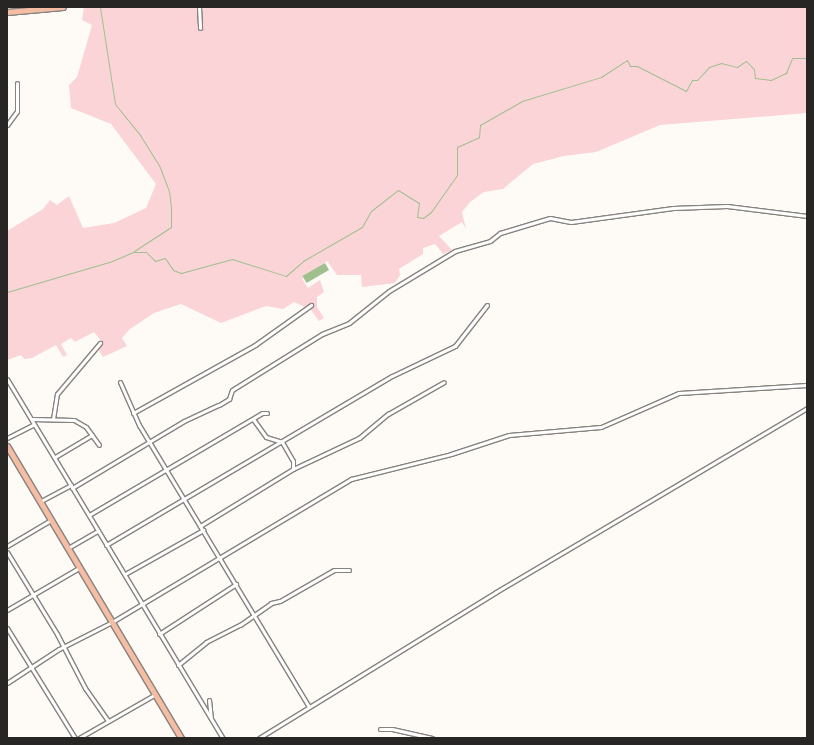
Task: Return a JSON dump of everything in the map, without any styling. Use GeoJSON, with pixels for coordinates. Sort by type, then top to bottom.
{"type":"FeatureCollection","features":[{"type":"Feature","properties":{"kind":"main road"},"geometry":{"type":"LineString","coordinates":[[7,12],[63,7]]}},
{"type":"Feature","properties":{"kind":"main road"},"geometry":{"type":"LineString","coordinates":[[7,446],[181,738]]}},
{"type":"Feature","properties":{"kind":"street"},"geometry":{"type":"LineString","coordinates":[[199,7],[200,28]]}},
{"type":"Feature","properties":{"kind":"street"},"geometry":{"type":"LineString","coordinates":[[7,125],[17,111],[18,83]]}},
{"type":"Feature","properties":{"kind":"street"},"geometry":{"type":"LineString","coordinates":[[41,501],[71,486],[184,421],[229,399],[232,390],[322,334],[349,323],[390,291],[454,251],[488,241],[511,230],[550,218],[571,222],[673,208],[727,206],[807,216]]}},
{"type":"Feature","properties":{"kind":"street"},"geometry":{"type":"LineString","coordinates":[[133,413],[255,344],[311,305]]}},
{"type":"Feature","properties":{"kind":"street"},"geometry":{"type":"LineString","coordinates":[[106,545],[392,376],[455,346],[487,306]]}},
{"type":"Feature","properties":{"kind":"street"},"geometry":{"type":"LineString","coordinates":[[53,419],[57,394],[100,343]]}},
{"type":"Feature","properties":{"kind":"street"},"geometry":{"type":"LineString","coordinates":[[7,380],[142,602],[159,634],[224,738]]}},
{"type":"Feature","properties":{"kind":"street"},"geometry":{"type":"LineString","coordinates":[[120,382],[133,413],[309,707]]}},
{"type":"Feature","properties":{"kind":"street"},"geometry":{"type":"LineString","coordinates":[[200,526],[293,469],[359,438],[388,414],[444,382]]}},
{"type":"Feature","properties":{"kind":"street"},"geometry":{"type":"LineString","coordinates":[[7,683],[64,647],[112,622],[142,602],[220,559],[350,479],[398,465],[448,455],[509,435],[601,427],[679,394],[807,385]]}},
{"type":"Feature","properties":{"kind":"street"},"geometry":{"type":"LineString","coordinates":[[259,738],[496,592],[807,408]]}},
{"type":"Feature","properties":{"kind":"street"},"geometry":{"type":"LineString","coordinates":[[88,515],[166,469],[267,413]]}},
{"type":"Feature","properties":{"kind":"street"},"geometry":{"type":"LineString","coordinates":[[32,419],[74,420],[92,435],[99,444]]}},
{"type":"Feature","properties":{"kind":"street"},"geometry":{"type":"LineString","coordinates":[[254,419],[266,437],[282,442],[293,460],[293,469]]}},
{"type":"Feature","properties":{"kind":"street"},"geometry":{"type":"LineString","coordinates":[[7,438],[33,425]]}},
{"type":"Feature","properties":{"kind":"street"},"geometry":{"type":"LineString","coordinates":[[55,457],[92,435]]}},
{"type":"Feature","properties":{"kind":"street"},"geometry":{"type":"LineString","coordinates":[[7,546],[51,520]]}},
{"type":"Feature","properties":{"kind":"street"},"geometry":{"type":"LineString","coordinates":[[125,574],[203,530]]}},
{"type":"Feature","properties":{"kind":"street"},"geometry":{"type":"LineString","coordinates":[[68,548],[98,531]]}},
{"type":"Feature","properties":{"kind":"street"},"geometry":{"type":"LineString","coordinates":[[7,552],[64,647],[85,688],[107,720]]}},
{"type":"Feature","properties":{"kind":"street"},"geometry":{"type":"LineString","coordinates":[[7,610],[79,568]]}},
{"type":"Feature","properties":{"kind":"street"},"geometry":{"type":"LineString","coordinates":[[178,665],[206,642],[240,625],[253,614],[334,570],[349,570]]}},
{"type":"Feature","properties":{"kind":"street"},"geometry":{"type":"LineString","coordinates":[[159,634],[236,584]]}},
{"type":"Feature","properties":{"kind":"street"},"geometry":{"type":"LineString","coordinates":[[7,628],[75,738]]}},
{"type":"Feature","properties":{"kind":"street"},"geometry":{"type":"LineString","coordinates":[[79,738],[107,720],[154,695]]}},
{"type":"Feature","properties":{"kind":"street"},"geometry":{"type":"LineString","coordinates":[[208,700],[212,720]]}},
{"type":"Feature","properties":{"kind":"street"},"geometry":{"type":"LineString","coordinates":[[380,729],[392,729],[432,738]]}},
{"type":"Feature","properties":{"kind":"shaded area"},"geometry":{"type":"Polygon","coordinates":[[[84,7],[807,7],[807,113],[660,125],[596,152],[564,156],[533,164],[503,189],[484,192],[470,202],[462,212],[466,229],[462,222],[439,236],[452,250],[443,254],[435,244],[423,248],[423,254],[399,269],[400,275],[395,283],[362,287],[361,275],[337,275],[327,261],[302,279],[308,288],[320,280],[324,292],[317,297],[317,307],[324,318],[319,321],[311,310],[294,302],[283,309],[266,306],[221,323],[181,304],[154,313],[130,329],[122,338],[127,346],[103,357],[98,349],[103,343],[94,332],[75,342],[71,338],[61,344],[67,355],[63,357],[56,345],[32,358],[24,359],[21,355],[7,360],[7,231],[43,209],[50,200],[57,205],[69,196],[83,228],[114,223],[146,208],[156,184],[111,124],[71,108],[69,85],[77,77],[92,25],[82,20],[84,7]]]}},
{"type":"Feature","properties":{"kind":"shaded area"},"geometry":{"type":"Polygon","coordinates":[[[325,263],[329,270],[306,283],[302,276],[325,263]]]}},
{"type":"Feature","properties":{"kind":"waterway"},"geometry":{"type":"LineString","coordinates":[[100,7],[115,104],[140,135],[159,165],[169,191],[171,227],[134,251]]}},
{"type":"Feature","properties":{"kind":"waterway"},"geometry":{"type":"LineString","coordinates":[[7,292],[112,261],[133,252],[146,252],[155,261],[165,258],[173,270],[181,273],[232,259],[286,276],[303,261],[362,227],[371,211],[398,190],[419,203],[417,217],[423,218],[431,212],[457,175],[457,147],[479,137],[480,125],[522,101],[601,77],[627,60],[630,66],[637,66],[686,91],[692,80],[697,80],[709,67],[721,63],[737,67],[746,61],[754,69],[755,78],[771,80],[786,73],[792,58],[807,58]]}}]}
